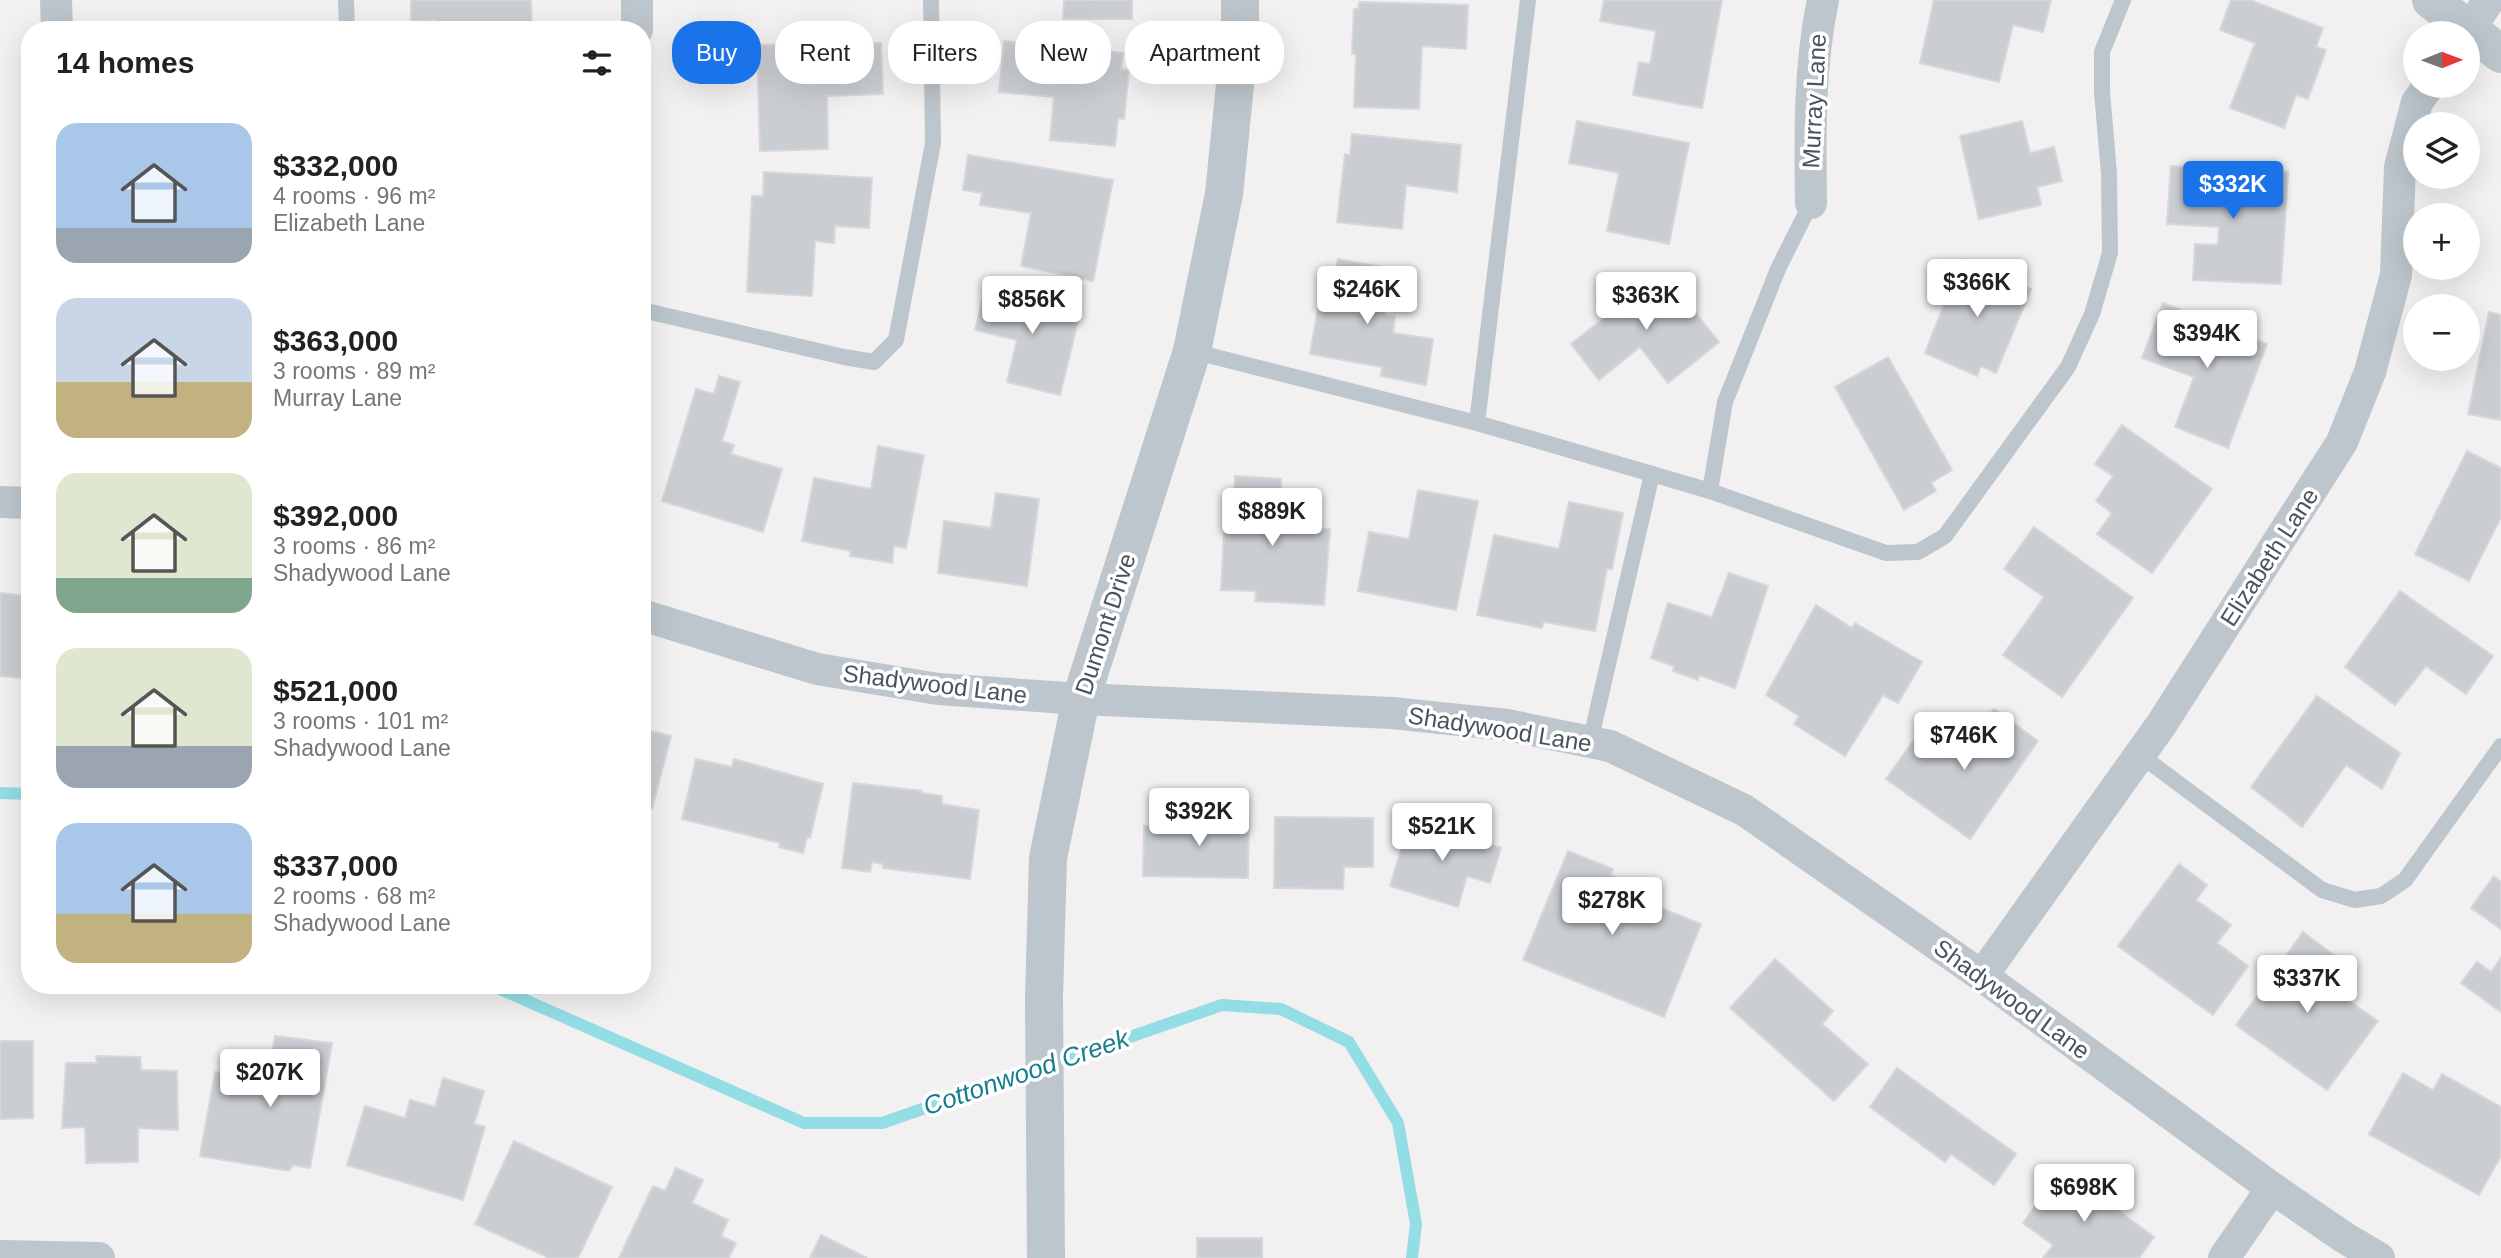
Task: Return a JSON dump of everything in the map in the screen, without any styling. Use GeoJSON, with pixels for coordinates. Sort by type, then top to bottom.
{"type":"FeatureCollection","features":[{"type":"Feature","properties":{"kind":"street"},"geometry":{"type":"LineString","coordinates":[[56,0],[57,21]]}},
{"type":"Feature","properties":{"kind":"street"},"geometry":{"type":"LineString","coordinates":[[637,0],[637,21]]}},
{"type":"Feature","properties":{"kind":"street","name":"Dumont Drive"},"geometry":{"type":"LineString","coordinates":[[1046,1258],[1044,997],[1048,858],[1081,699],[1192,351],[1224,194],[1240,35],[1240,0]]}},
{"type":"Feature","properties":{"kind":"street","name":"Murray Lane"},"geometry":{"type":"LineString","coordinates":[[1811,203],[1809,116],[1817,28],[1823,0]]}},
{"type":"Feature","properties":{"kind":"street"},"geometry":{"type":"LineString","coordinates":[[2431,0],[2475,21]]}},
{"type":"Feature","properties":{"kind":"street"},"geometry":{"type":"LineString","coordinates":[[2480,27],[2501,54]]}},
{"type":"Feature","properties":{"kind":"street","name":"Elizabeth Lane"},"geometry":{"type":"LineString","coordinates":[[1982,976],[2140,755],[2342,442],[2370,372],[2396,275],[2400,167],[2420,98]]}},
{"type":"Feature","properties":{"kind":"street"},"geometry":{"type":"LineString","coordinates":[[0,502],[21,503]]}},
{"type":"Feature","properties":{"kind":"street","name":"Shadywood Lane"},"geometry":{"type":"LineString","coordinates":[[651,618],[817,669],[938,689],[1081,699],[1392,713],[1507,725],[1610,746],[1744,810],[1982,976],[2272,1188],[2379,1258]]}},
{"type":"Feature","properties":{"kind":"street"},"geometry":{"type":"LineString","coordinates":[[2224,1258],[2272,1188]]}},
{"type":"Feature","properties":{"kind":"street"},"geometry":{"type":"LineString","coordinates":[[0,1256],[100,1258]]}},
{"type":"Feature","properties":{"kind":"lane"},"geometry":{"type":"LineString","coordinates":[[346,0],[346,21]]}},
{"type":"Feature","properties":{"kind":"lane"},"geometry":{"type":"LineString","coordinates":[[651,312],[874,362],[896,340],[933,143],[931,0]]}},
{"type":"Feature","properties":{"kind":"lane"},"geometry":{"type":"LineString","coordinates":[[1477,423],[1528,0]]}},
{"type":"Feature","properties":{"kind":"lane"},"geometry":{"type":"LineString","coordinates":[[1192,351],[1477,423],[1652,474],[1710,491],[1886,554],[1918,552],[1945,536],[2068,367],[2092,314],[2110,253],[2109,173],[2102,92],[2102,52],[2123,0]]}},
{"type":"Feature","properties":{"kind":"lane"},"geometry":{"type":"LineString","coordinates":[[1710,491],[1725,402],[1778,269],[1811,203]]}},
{"type":"Feature","properties":{"kind":"lane"},"geometry":{"type":"LineString","coordinates":[[1590,742],[1652,474]]}},
{"type":"Feature","properties":{"kind":"lane"},"geometry":{"type":"LineString","coordinates":[[2140,755],[2322,890],[2355,900],[2381,896],[2405,880],[2501,746]]}},
{"type":"Feature","properties":{"kind":"building"},"geometry":{"type":"Polygon","coordinates":[[[411,0],[531,0],[532,21],[411,21],[411,0]]]}},
{"type":"Feature","properties":{"kind":"building"},"geometry":{"type":"Polygon","coordinates":[[[1064,0],[1132,0],[1132,19],[1063,19],[1064,0]]]}},
{"type":"Feature","properties":{"kind":"building"},"geometry":{"type":"Polygon","coordinates":[[[1604,0],[1722,0],[1702,108],[1633,95],[1639,62],[1650,64],[1656,31],[1600,21],[1604,0]]]}},
{"type":"Feature","properties":{"kind":"building"},"geometry":{"type":"Polygon","coordinates":[[[1934,0],[2051,0],[2043,32],[2013,25],[1999,82],[1920,63],[1934,0]]]}},
{"type":"Feature","properties":{"kind":"building"},"geometry":{"type":"Polygon","coordinates":[[[2231,0],[2250,0],[2323,28],[2316,47],[2326,50],[2308,99],[2296,95],[2284,128],[2230,108],[2255,43],[2220,30],[2231,0]]]}},
{"type":"Feature","properties":{"kind":"building"},"geometry":{"type":"Polygon","coordinates":[[[1359,2],[1468,5],[1466,49],[1422,46],[1419,109],[1354,107],[1354,9],[1358,9],[1359,2]]]}},
{"type":"Feature","properties":{"kind":"building"},"geometry":{"type":"Polygon","coordinates":[[[1004,41],[1015,42],[1015,84],[1111,84],[1111,52],[1123,53],[1121,69],[1125,70],[1125,84],[1128,84],[1124,119],[1118,118],[1115,146],[1050,140],[1054,97],[999,92],[1004,41]]]}},
{"type":"Feature","properties":{"kind":"building"},"geometry":{"type":"Polygon","coordinates":[[[874,43],[881,43],[883,94],[827,96],[828,149],[760,151],[758,84],[761,84],[761,45],[775,45],[775,84],[874,84],[874,43]]]}},
{"type":"Feature","properties":{"kind":"building"},"geometry":{"type":"Polygon","coordinates":[[[1577,121],[1689,143],[1669,244],[1607,231],[1619,173],[1569,163],[1577,121]]]}},
{"type":"Feature","properties":{"kind":"building"},"geometry":{"type":"Polygon","coordinates":[[[2022,121],[2030,153],[2054,147],[2062,181],[2037,187],[2041,205],[1979,219],[1960,136],[2022,121]]]}},
{"type":"Feature","properties":{"kind":"building"},"geometry":{"type":"Polygon","coordinates":[[[1352,134],[1461,145],[1457,192],[1406,185],[1402,229],[1337,222],[1345,154],[1350,155],[1352,134]]]}},
{"type":"Feature","properties":{"kind":"building"},"geometry":{"type":"Polygon","coordinates":[[[968,155],[1113,180],[1093,281],[1021,266],[1031,213],[980,205],[982,193],[963,190],[968,155]]]}},
{"type":"Feature","properties":{"kind":"building"},"geometry":{"type":"Polygon","coordinates":[[[2171,166],[2288,172],[2281,284],[2193,280],[2195,244],[2218,245],[2219,227],[2167,224],[2171,166]]]}},
{"type":"Feature","properties":{"kind":"building"},"geometry":{"type":"Polygon","coordinates":[[[764,172],[872,178],[869,228],[835,226],[834,243],[815,241],[812,296],[747,292],[752,196],[763,196],[764,172]]]}},
{"type":"Feature","properties":{"kind":"building"},"geometry":{"type":"Polygon","coordinates":[[[1338,259],[1393,269],[1384,315],[1395,317],[1393,333],[1433,339],[1426,385],[1381,376],[1382,367],[1310,354],[1321,291],[1332,293],[1338,259]]]}},
{"type":"Feature","properties":{"kind":"building"},"geometry":{"type":"Polygon","coordinates":[[[1962,259],[2031,289],[1996,373],[1981,366],[1977,376],[1925,353],[1962,259]]]}},
{"type":"Feature","properties":{"kind":"building"},"geometry":{"type":"Polygon","coordinates":[[[1666,276],[1719,342],[1668,383],[1640,347],[1599,380],[1571,344],[1608,315],[1596,301],[1616,285],[1631,304],[1666,276]]]}},
{"type":"Feature","properties":{"kind":"building"},"geometry":{"type":"Polygon","coordinates":[[[986,285],[1081,309],[1060,395],[1007,382],[1017,340],[975,330],[986,285]]]}},
{"type":"Feature","properties":{"kind":"building"},"geometry":{"type":"Polygon","coordinates":[[[2163,303],[2267,344],[2228,448],[2175,427],[2194,377],[2142,358],[2163,303]]]}},
{"type":"Feature","properties":{"kind":"building"},"geometry":{"type":"Polygon","coordinates":[[[2489,312],[2501,315],[2501,420],[2468,414],[2477,371],[2480,371],[2480,356],[2489,312]]]}},
{"type":"Feature","properties":{"kind":"building"},"geometry":{"type":"Polygon","coordinates":[[[1888,357],[1952,470],[1931,483],[1936,491],[1904,510],[1835,387],[1888,357]]]}},
{"type":"Feature","properties":{"kind":"building"},"geometry":{"type":"Polygon","coordinates":[[[719,376],[740,382],[722,441],[734,445],[731,454],[782,469],[763,532],[662,501],[696,389],[714,394],[719,376]]]}},
{"type":"Feature","properties":{"kind":"building"},"geometry":{"type":"Polygon","coordinates":[[[2122,425],[2212,489],[2152,573],[2097,534],[2112,513],[2096,501],[2113,476],[2095,464],[2122,425]]]}},
{"type":"Feature","properties":{"kind":"building"},"geometry":{"type":"Polygon","coordinates":[[[878,446],[924,455],[906,548],[894,546],[892,563],[850,556],[851,551],[802,541],[814,478],[871,489],[878,446]]]}},
{"type":"Feature","properties":{"kind":"building"},"geometry":{"type":"Polygon","coordinates":[[[2467,451],[2501,468],[2501,517],[2469,581],[2415,554],[2467,451]]]}},
{"type":"Feature","properties":{"kind":"building"},"geometry":{"type":"Polygon","coordinates":[[[1235,476],[1281,479],[1281,526],[1330,529],[1324,605],[1255,601],[1256,591],[1221,590],[1225,515],[1233,515],[1235,476]]]}},
{"type":"Feature","properties":{"kind":"building"},"geometry":{"type":"Polygon","coordinates":[[[1418,490],[1478,501],[1456,610],[1358,591],[1369,532],[1409,539],[1418,490]]]}},
{"type":"Feature","properties":{"kind":"building"},"geometry":{"type":"Polygon","coordinates":[[[996,493],[1039,499],[1027,586],[938,573],[944,521],[991,528],[996,493]]]}},
{"type":"Feature","properties":{"kind":"building"},"geometry":{"type":"Polygon","coordinates":[[[1569,502],[1623,513],[1612,569],[1607,569],[1595,631],[1544,622],[1542,628],[1477,615],[1494,535],[1559,549],[1569,502]]]}},
{"type":"Feature","properties":{"kind":"building"},"geometry":{"type":"Polygon","coordinates":[[[2034,527],[2133,598],[2062,697],[2003,655],[2044,597],[2004,569],[2034,527]]]}},
{"type":"Feature","properties":{"kind":"building"},"geometry":{"type":"Polygon","coordinates":[[[1729,573],[1768,586],[1735,688],[1699,675],[1698,680],[1673,671],[1674,666],[1651,658],[1668,603],[1712,617],[1729,573]]]}},
{"type":"Feature","properties":{"kind":"building"},"geometry":{"type":"Polygon","coordinates":[[[2400,591],[2493,656],[2466,694],[2426,666],[2395,705],[2345,667],[2400,591]]]}},
{"type":"Feature","properties":{"kind":"building"},"geometry":{"type":"Polygon","coordinates":[[[0,593],[21,595],[21,678],[0,676],[0,593]]]}},
{"type":"Feature","properties":{"kind":"building"},"geometry":{"type":"Polygon","coordinates":[[[1816,605],[1852,628],[1855,623],[1922,662],[1898,703],[1883,695],[1845,756],[1794,724],[1799,716],[1766,695],[1816,605]]]}},
{"type":"Feature","properties":{"kind":"building"},"geometry":{"type":"Polygon","coordinates":[[[2317,696],[2400,753],[2382,789],[2346,765],[2302,827],[2251,787],[2317,696]]]}},
{"type":"Feature","properties":{"kind":"building"},"geometry":{"type":"Polygon","coordinates":[[[1994,709],[2038,741],[1970,839],[1886,779],[1921,730],[1959,756],[1994,709]]]}},
{"type":"Feature","properties":{"kind":"building"},"geometry":{"type":"Polygon","coordinates":[[[651,731],[671,736],[651,809],[651,731]]]}},
{"type":"Feature","properties":{"kind":"building"},"geometry":{"type":"Polygon","coordinates":[[[696,759],[732,767],[734,759],[823,784],[810,838],[807,837],[803,853],[779,847],[780,843],[682,819],[696,759]]]}},
{"type":"Feature","properties":{"kind":"building"},"geometry":{"type":"Polygon","coordinates":[[[853,783],[922,791],[942,796],[942,804],[979,810],[970,879],[883,868],[883,864],[872,862],[870,872],[842,868],[853,783]]]}},
{"type":"Feature","properties":{"kind":"building"},"geometry":{"type":"Polygon","coordinates":[[[1181,814],[1249,815],[1248,878],[1143,876],[1144,826],[1181,826],[1181,814]]]}},
{"type":"Feature","properties":{"kind":"building"},"geometry":{"type":"Polygon","coordinates":[[[1275,817],[1373,818],[1373,867],[1344,867],[1343,889],[1274,888],[1275,817]]]}},
{"type":"Feature","properties":{"kind":"building"},"geometry":{"type":"Polygon","coordinates":[[[1410,820],[1501,848],[1490,883],[1467,876],[1458,907],[1390,886],[1410,820]]]}},
{"type":"Feature","properties":{"kind":"building"},"geometry":{"type":"Polygon","coordinates":[[[1568,851],[1613,869],[1610,875],[1655,894],[1651,904],[1701,924],[1664,1017],[1523,960],[1568,851]]]}},
{"type":"Feature","properties":{"kind":"building"},"geometry":{"type":"Polygon","coordinates":[[[2179,864],[2207,885],[2196,900],[2231,925],[2217,943],[2248,966],[2213,1015],[2118,946],[2179,864]]]}},
{"type":"Feature","properties":{"kind":"building"},"geometry":{"type":"Polygon","coordinates":[[[2494,876],[2501,882],[2501,929],[2471,908],[2494,876]]]}},
{"type":"Feature","properties":{"kind":"building"},"geometry":{"type":"Polygon","coordinates":[[[2303,932],[2339,959],[2323,983],[2378,1021],[2327,1090],[2236,1025],[2303,932]]]}},
{"type":"Feature","properties":{"kind":"building"},"geometry":{"type":"Polygon","coordinates":[[[2501,958],[2501,1012],[2461,983],[2477,962],[2491,972],[2501,958]]]}},
{"type":"Feature","properties":{"kind":"building"},"geometry":{"type":"Polygon","coordinates":[[[1775,959],[1833,1011],[1822,1024],[1868,1064],[1834,1101],[1730,1008],[1775,959]]]}},
{"type":"Feature","properties":{"kind":"building"},"geometry":{"type":"Polygon","coordinates":[[[275,1036],[332,1043],[310,1168],[293,1165],[289,1171],[200,1156],[215,1072],[268,1079],[275,1036]]]}},
{"type":"Feature","properties":{"kind":"building"},"geometry":{"type":"Polygon","coordinates":[[[0,1041],[33,1041],[33,1118],[0,1119],[0,1041]]]}},
{"type":"Feature","properties":{"kind":"building"},"geometry":{"type":"Polygon","coordinates":[[[96,1056],[140,1057],[141,1070],[177,1071],[178,1130],[138,1128],[138,1162],[86,1163],[85,1127],[62,1128],[66,1063],[97,1063],[96,1056]]]}},
{"type":"Feature","properties":{"kind":"building"},"geometry":{"type":"Polygon","coordinates":[[[1897,1068],[2016,1154],[1994,1185],[1951,1154],[1945,1162],[1870,1107],[1897,1068]]]}},
{"type":"Feature","properties":{"kind":"building"},"geometry":{"type":"Polygon","coordinates":[[[2403,1073],[2433,1090],[2442,1074],[2501,1107],[2501,1156],[2479,1195],[2369,1134],[2403,1073]]]}},
{"type":"Feature","properties":{"kind":"building"},"geometry":{"type":"Polygon","coordinates":[[[443,1078],[484,1091],[474,1124],[485,1127],[463,1200],[347,1165],[365,1106],[405,1118],[410,1100],[435,1107],[443,1078]]]}},
{"type":"Feature","properties":{"kind":"building"},"geometry":{"type":"Polygon","coordinates":[[[514,1141],[612,1187],[578,1258],[549,1258],[475,1224],[514,1141]]]}},
{"type":"Feature","properties":{"kind":"building"},"geometry":{"type":"Polygon","coordinates":[[[676,1168],[703,1180],[692,1203],[728,1220],[721,1236],[736,1243],[729,1258],[619,1258],[653,1186],[665,1191],[676,1168]]]}},
{"type":"Feature","properties":{"kind":"building"},"geometry":{"type":"Polygon","coordinates":[[[2062,1169],[2154,1237],[2139,1258],[2043,1258],[2053,1245],[2023,1223],[2062,1169]]]}},
{"type":"Feature","properties":{"kind":"building"},"geometry":{"type":"Polygon","coordinates":[[[821,1235],[867,1258],[810,1258],[821,1235]]]}},
{"type":"Feature","properties":{"kind":"building"},"geometry":{"type":"Polygon","coordinates":[[[1197,1238],[1262,1238],[1262,1258],[1197,1258],[1197,1238]]]}},
{"type":"Feature","properties":{"kind":"waterway","name":"Cottonwood Creek"},"geometry":{"type":"LineString","coordinates":[[0,793],[21,794]]}},
{"type":"Feature","properties":{"kind":"waterway","name":"Cottonwood Creek"},"geometry":{"type":"LineString","coordinates":[[511,994],[804,1123],[882,1123],[1222,1005],[1281,1009],[1349,1042],[1398,1123],[1416,1224],[1412,1258]]}}]}
